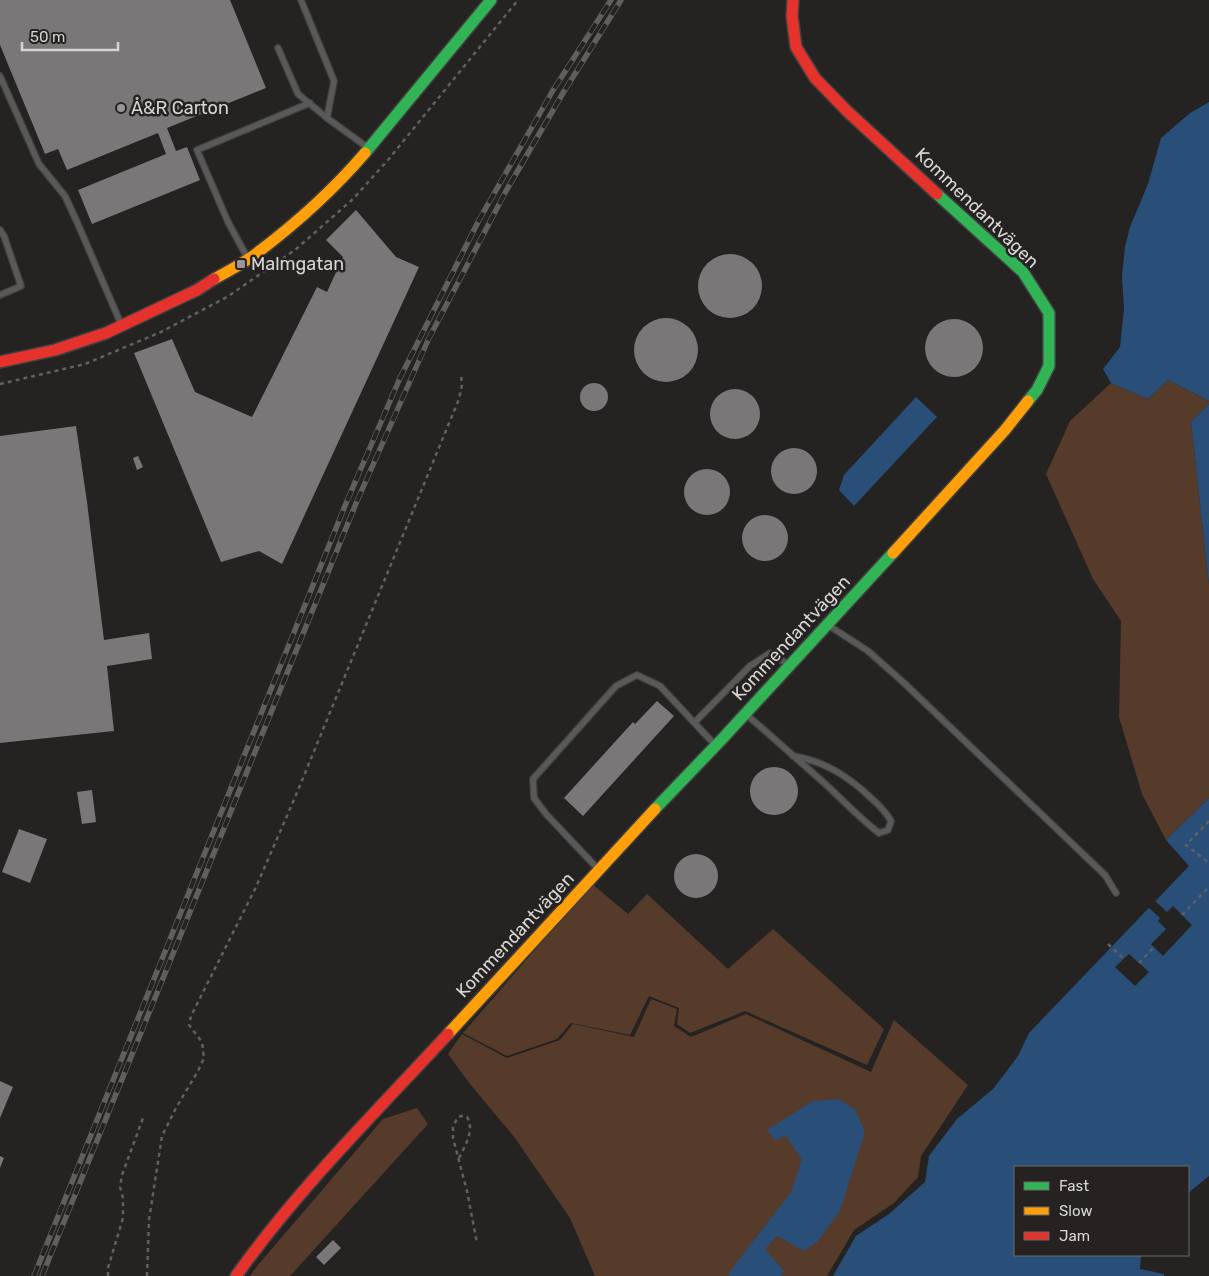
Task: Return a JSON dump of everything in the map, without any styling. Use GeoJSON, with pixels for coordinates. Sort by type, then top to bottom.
{"type":"FeatureCollection","features":[{"type":"Feature","properties":{"kind":"street"},"geometry":{"type":"LineString","coordinates":[[0,362],[55,350],[106,333],[197,290],[248,259],[297,220],[353,167],[491,0]]}},
{"type":"Feature","properties":{"kind":"street","name":"Kommendantvägen"},"geometry":{"type":"LineString","coordinates":[[236,1276],[283,1213],[716,746],[1005,430],[1037,390],[1049,366],[1049,313],[1023,272],[847,111],[815,78],[796,46],[792,21],[792,0]]}},
{"type":"Feature","properties":{"kind":"lane"},"geometry":{"type":"LineString","coordinates":[[301,0],[334,81],[327,118]]}},
{"type":"Feature","properties":{"kind":"lane"},"geometry":{"type":"LineString","coordinates":[[278,48],[298,94],[327,118],[369,148]]}},
{"type":"Feature","properties":{"kind":"lane"},"geometry":{"type":"LineString","coordinates":[[0,76],[39,164],[64,196],[77,222],[122,326]]}},
{"type":"Feature","properties":{"kind":"lane"},"geometry":{"type":"LineString","coordinates":[[248,259],[228,222],[198,150],[310,104]]}},
{"type":"Feature","properties":{"kind":"lane"},"geometry":{"type":"LineString","coordinates":[[0,230],[4,236],[21,286],[0,296]]}},
{"type":"Feature","properties":{"kind":"lane"},"geometry":{"type":"LineString","coordinates":[[826,624],[868,651],[903,682],[1105,875],[1116,893]]}},
{"type":"Feature","properties":{"kind":"lane"},"geometry":{"type":"LineString","coordinates":[[694,722],[750,666],[770,653],[789,665]]}},
{"type":"Feature","properties":{"kind":"lane"},"geometry":{"type":"LineString","coordinates":[[599,870],[546,814],[534,798],[533,779],[616,686],[637,675],[660,686],[716,746]]}},
{"type":"Feature","properties":{"kind":"lane"},"geometry":{"type":"LineString","coordinates":[[745,713],[863,821],[879,833],[888,830],[891,822],[886,812],[858,786],[839,772],[823,764],[807,758],[793,756]]}},
{"type":"Feature","properties":{"kind":"path"},"geometry":{"type":"LineString","coordinates":[[147,1276],[150,1220],[162,1136],[204,1058],[202,1042],[190,1025],[191,1016],[256,887],[296,795],[458,399],[462,385],[461,376]]}},
{"type":"Feature","properties":{"kind":"path"},"geometry":{"type":"LineString","coordinates":[[1209,821],[1186,844],[1209,863]]}},
{"type":"Feature","properties":{"kind":"path"},"geometry":{"type":"LineString","coordinates":[[1182,915],[1209,887]]}},
{"type":"Feature","properties":{"kind":"path"},"geometry":{"type":"LineString","coordinates":[[1108,944],[1124,959]]}},
{"type":"Feature","properties":{"kind":"path"},"geometry":{"type":"LineString","coordinates":[[1138,963],[1154,947]]}},
{"type":"Feature","properties":{"kind":"path"},"geometry":{"type":"LineString","coordinates":[[459,1158],[470,1129],[470,1121],[467,1117],[461,1116],[457,1118],[452,1138],[459,1158],[477,1244]]}},
{"type":"Feature","properties":{"kind":"path"},"geometry":{"type":"LineString","coordinates":[[108,1276],[108,1268],[122,1218],[123,1198],[120,1187],[122,1176],[143,1118]]}},
{"type":"Feature","properties":{"kind":"shaded area"},"geometry":{"type":"Polygon","coordinates":[[[1168,380],[1209,401],[1209,404],[1191,422],[1209,585],[1209,798],[1166,840],[1142,794],[1119,717],[1121,621],[1093,579],[1046,474],[1070,421],[1111,383],[1148,399],[1168,380]]]}},
{"type":"Feature","properties":{"kind":"shaded area"},"geometry":{"type":"Polygon","coordinates":[[[592,884],[628,914],[647,894],[728,969],[773,929],[884,1029],[867,1065],[745,1011],[690,1033],[677,1024],[679,1008],[649,996],[630,1035],[571,1023],[557,1039],[507,1056],[463,1033],[592,884]]]}},
{"type":"Feature","properties":{"kind":"shaded area"},"geometry":{"type":"Polygon","coordinates":[[[651,999],[677,1009],[674,1026],[691,1037],[746,1014],[871,1072],[894,1020],[968,1085],[921,1156],[918,1177],[894,1203],[854,1230],[827,1276],[595,1276],[570,1218],[515,1138],[470,1084],[448,1054],[462,1034],[507,1058],[560,1040],[573,1024],[634,1037],[651,999]]]}},
{"type":"Feature","properties":{"kind":"shaded area"},"geometry":{"type":"Polygon","coordinates":[[[417,1108],[428,1124],[290,1276],[250,1276],[383,1119],[417,1108]]]}},
{"type":"Feature","properties":{"kind":"water"},"geometry":{"type":"Polygon","coordinates":[[[1209,102],[1209,401],[1168,380],[1148,399],[1111,383],[1103,369],[1120,347],[1124,309],[1122,276],[1125,247],[1130,227],[1148,184],[1161,138],[1190,113],[1209,102]]]}},
{"type":"Feature","properties":{"kind":"water"},"geometry":{"type":"Polygon","coordinates":[[[916,397],[937,417],[854,506],[839,490],[844,475],[916,397]]]}},
{"type":"Feature","properties":{"kind":"water"},"geometry":{"type":"Polygon","coordinates":[[[1209,404],[1209,585],[1191,422],[1209,404]]]}},
{"type":"Feature","properties":{"kind":"water"},"geometry":{"type":"Polygon","coordinates":[[[1209,798],[1209,1176],[1189,1192],[1189,1166],[1014,1166],[1014,1256],[1141,1256],[1140,1269],[1164,1274],[1164,1276],[833,1276],[856,1236],[889,1214],[925,1182],[929,1156],[957,1119],[993,1089],[1018,1056],[1029,1033],[1189,866],[1166,840],[1209,798]]]}},
{"type":"Feature","properties":{"kind":"water"},"geometry":{"type":"Polygon","coordinates":[[[838,1099],[855,1109],[865,1132],[840,1211],[817,1242],[804,1251],[777,1236],[765,1249],[784,1271],[780,1276],[728,1276],[791,1192],[802,1160],[786,1136],[775,1140],[767,1130],[813,1101],[838,1099]]]}},
{"type":"Feature","properties":{"kind":"pier"},"geometry":{"type":"Polygon","coordinates":[[[1154,900],[1167,912],[1173,906],[1192,925],[1163,956],[1151,944],[1166,929],[1158,921],[1160,918],[1147,906],[1154,900]]]}},
{"type":"Feature","properties":{"kind":"pier"},"geometry":{"type":"Polygon","coordinates":[[[1129,954],[1149,972],[1135,986],[1115,967],[1129,954]]]}},
{"type":"Feature","properties":{"kind":"building","name":"Å&R Carton"},"geometry":{"type":"Polygon","coordinates":[[[0,0],[230,0],[266,88],[167,128],[176,151],[187,147],[200,180],[92,224],[78,190],[166,154],[158,133],[67,170],[58,149],[45,154],[0,45],[0,0]]]}},
{"type":"Feature","properties":{"kind":"building"},"geometry":{"type":"Polygon","coordinates":[[[356,210],[396,257],[419,267],[282,564],[259,551],[221,562],[134,353],[172,339],[195,392],[252,417],[317,287],[327,292],[343,257],[326,240],[356,210]]]}},
{"type":"Feature","properties":{"kind":"building"},"geometry":{"type":"Polygon","coordinates":[[[724,254],[736,254],[753,263],[760,274],[762,286],[760,298],[753,309],[736,318],[724,318],[712,313],[703,304],[698,292],[698,280],[703,268],[712,259],[724,254]]]}},
{"type":"Feature","properties":{"kind":"building"},"geometry":{"type":"Polygon","coordinates":[[[660,318],[672,318],[689,327],[696,338],[698,350],[696,362],[689,373],[672,382],[660,382],[648,377],[639,368],[634,356],[634,344],[639,332],[648,323],[660,318]]]}},
{"type":"Feature","properties":{"kind":"building"},"geometry":{"type":"Polygon","coordinates":[[[948,319],[960,319],[975,327],[983,342],[983,354],[975,369],[960,377],[948,377],[933,369],[925,354],[925,342],[933,327],[948,319]]]}},
{"type":"Feature","properties":{"kind":"building"},"geometry":{"type":"Polygon","coordinates":[[[594,383],[604,387],[608,397],[604,407],[594,411],[584,407],[580,397],[584,387],[594,383]]]}},
{"type":"Feature","properties":{"kind":"building"},"geometry":{"type":"Polygon","coordinates":[[[735,389],[745,391],[753,396],[758,404],[760,414],[758,424],[753,432],[745,437],[735,439],[725,437],[717,432],[712,424],[710,414],[712,404],[717,396],[725,391],[735,389]]]}},
{"type":"Feature","properties":{"kind":"building"},"geometry":{"type":"Polygon","coordinates":[[[76,426],[104,640],[149,633],[152,659],[107,666],[114,731],[0,743],[0,436],[76,426]]]}},
{"type":"Feature","properties":{"kind":"building"},"geometry":{"type":"Polygon","coordinates":[[[789,448],[799,448],[813,458],[817,471],[813,484],[807,490],[799,494],[789,494],[775,484],[771,476],[771,466],[781,452],[789,448]]]}},
{"type":"Feature","properties":{"kind":"building"},"geometry":{"type":"Polygon","coordinates":[[[138,456],[143,467],[137,470],[133,458],[138,456]]]}},
{"type":"Feature","properties":{"kind":"building"},"geometry":{"type":"Polygon","coordinates":[[[702,469],[712,469],[726,479],[730,492],[726,505],[720,511],[712,515],[702,515],[688,505],[684,497],[684,487],[694,473],[702,469]]]}},
{"type":"Feature","properties":{"kind":"building"},"geometry":{"type":"Polygon","coordinates":[[[760,515],[770,515],[784,525],[788,538],[784,551],[778,557],[770,561],[760,561],[746,551],[742,543],[742,533],[752,519],[760,515]]]}},
{"type":"Feature","properties":{"kind":"building"},"geometry":{"type":"Polygon","coordinates":[[[657,701],[674,716],[583,816],[564,798],[633,722],[635,724],[657,701]]]}},
{"type":"Feature","properties":{"kind":"building"},"geometry":{"type":"Polygon","coordinates":[[[774,767],[783,769],[791,774],[796,782],[798,791],[796,800],[791,808],[783,813],[774,815],[765,813],[757,808],[752,800],[750,791],[752,782],[757,774],[765,769],[774,767]]]}},
{"type":"Feature","properties":{"kind":"building"},"geometry":{"type":"Polygon","coordinates":[[[92,790],[96,822],[82,824],[77,792],[92,790]]]}},
{"type":"Feature","properties":{"kind":"building"},"geometry":{"type":"Polygon","coordinates":[[[19,829],[47,839],[30,883],[2,872],[19,829]]]}},
{"type":"Feature","properties":{"kind":"building"},"geometry":{"type":"Polygon","coordinates":[[[700,854],[712,860],[717,867],[717,885],[712,892],[705,897],[692,898],[684,895],[677,888],[674,872],[677,864],[684,857],[700,854]]]}},
{"type":"Feature","properties":{"kind":"building"},"geometry":{"type":"Polygon","coordinates":[[[0,1081],[13,1087],[0,1118],[0,1081]]]}},
{"type":"Feature","properties":{"kind":"building"},"geometry":{"type":"Polygon","coordinates":[[[0,1156],[4,1158],[0,1168],[0,1156]]]}},
{"type":"Feature","properties":{"kind":"building"},"geometry":{"type":"Polygon","coordinates":[[[333,1240],[341,1248],[324,1265],[316,1257],[333,1240]]]}},
{"type":"Feature","properties":{"kind":"railway"},"geometry":{"type":"LineString","coordinates":[[34,1276],[347,501],[400,378],[479,220],[552,92],[611,0]]}},
{"type":"Feature","properties":{"kind":"railway"},"geometry":{"type":"LineString","coordinates":[[42,1276],[357,501],[429,338],[506,191],[563,93],[621,0]]}},
{"type":"Feature","properties":{"kind":"traffic: fast"},"geometry":{"type":"LineString","coordinates":[[365,153],[491,0]]}},
{"type":"Feature","properties":{"kind":"traffic: fast"},"geometry":{"type":"LineString","coordinates":[[937,194],[1023,272],[1049,313],[1049,366],[1037,390],[1028,401]]}},
{"type":"Feature","properties":{"kind":"traffic: fast"},"geometry":{"type":"LineString","coordinates":[[655,809],[724,737],[893,553]]}},
{"type":"Feature","properties":{"kind":"traffic: slow"},"geometry":{"type":"LineString","coordinates":[[214,279],[257,253],[314,206],[365,153]]}},
{"type":"Feature","properties":{"kind":"traffic: slow"},"geometry":{"type":"LineString","coordinates":[[893,553],[1005,430],[1028,401]]}},
{"type":"Feature","properties":{"kind":"traffic: slow"},"geometry":{"type":"LineString","coordinates":[[448,1034],[655,809]]}},
{"type":"Feature","properties":{"kind":"traffic: jam"},"geometry":{"type":"LineString","coordinates":[[793,0],[792,16],[796,47],[815,78],[847,111],[937,194]]}},
{"type":"Feature","properties":{"kind":"traffic: jam"},"geometry":{"type":"LineString","coordinates":[[0,362],[55,350],[106,333],[197,290],[214,279]]}},
{"type":"Feature","properties":{"kind":"traffic: jam"},"geometry":{"type":"LineString","coordinates":[[236,1276],[311,1182],[448,1034]]}},
{"type":"Feature","properties":{"kind":"place","name":"Å&R Carton"},"geometry":{"type":"Point","coordinates":[121,108]}},
{"type":"Feature","properties":{"kind":"place","name":"Malmgatan"},"geometry":{"type":"Point","coordinates":[241,264]}}]}
